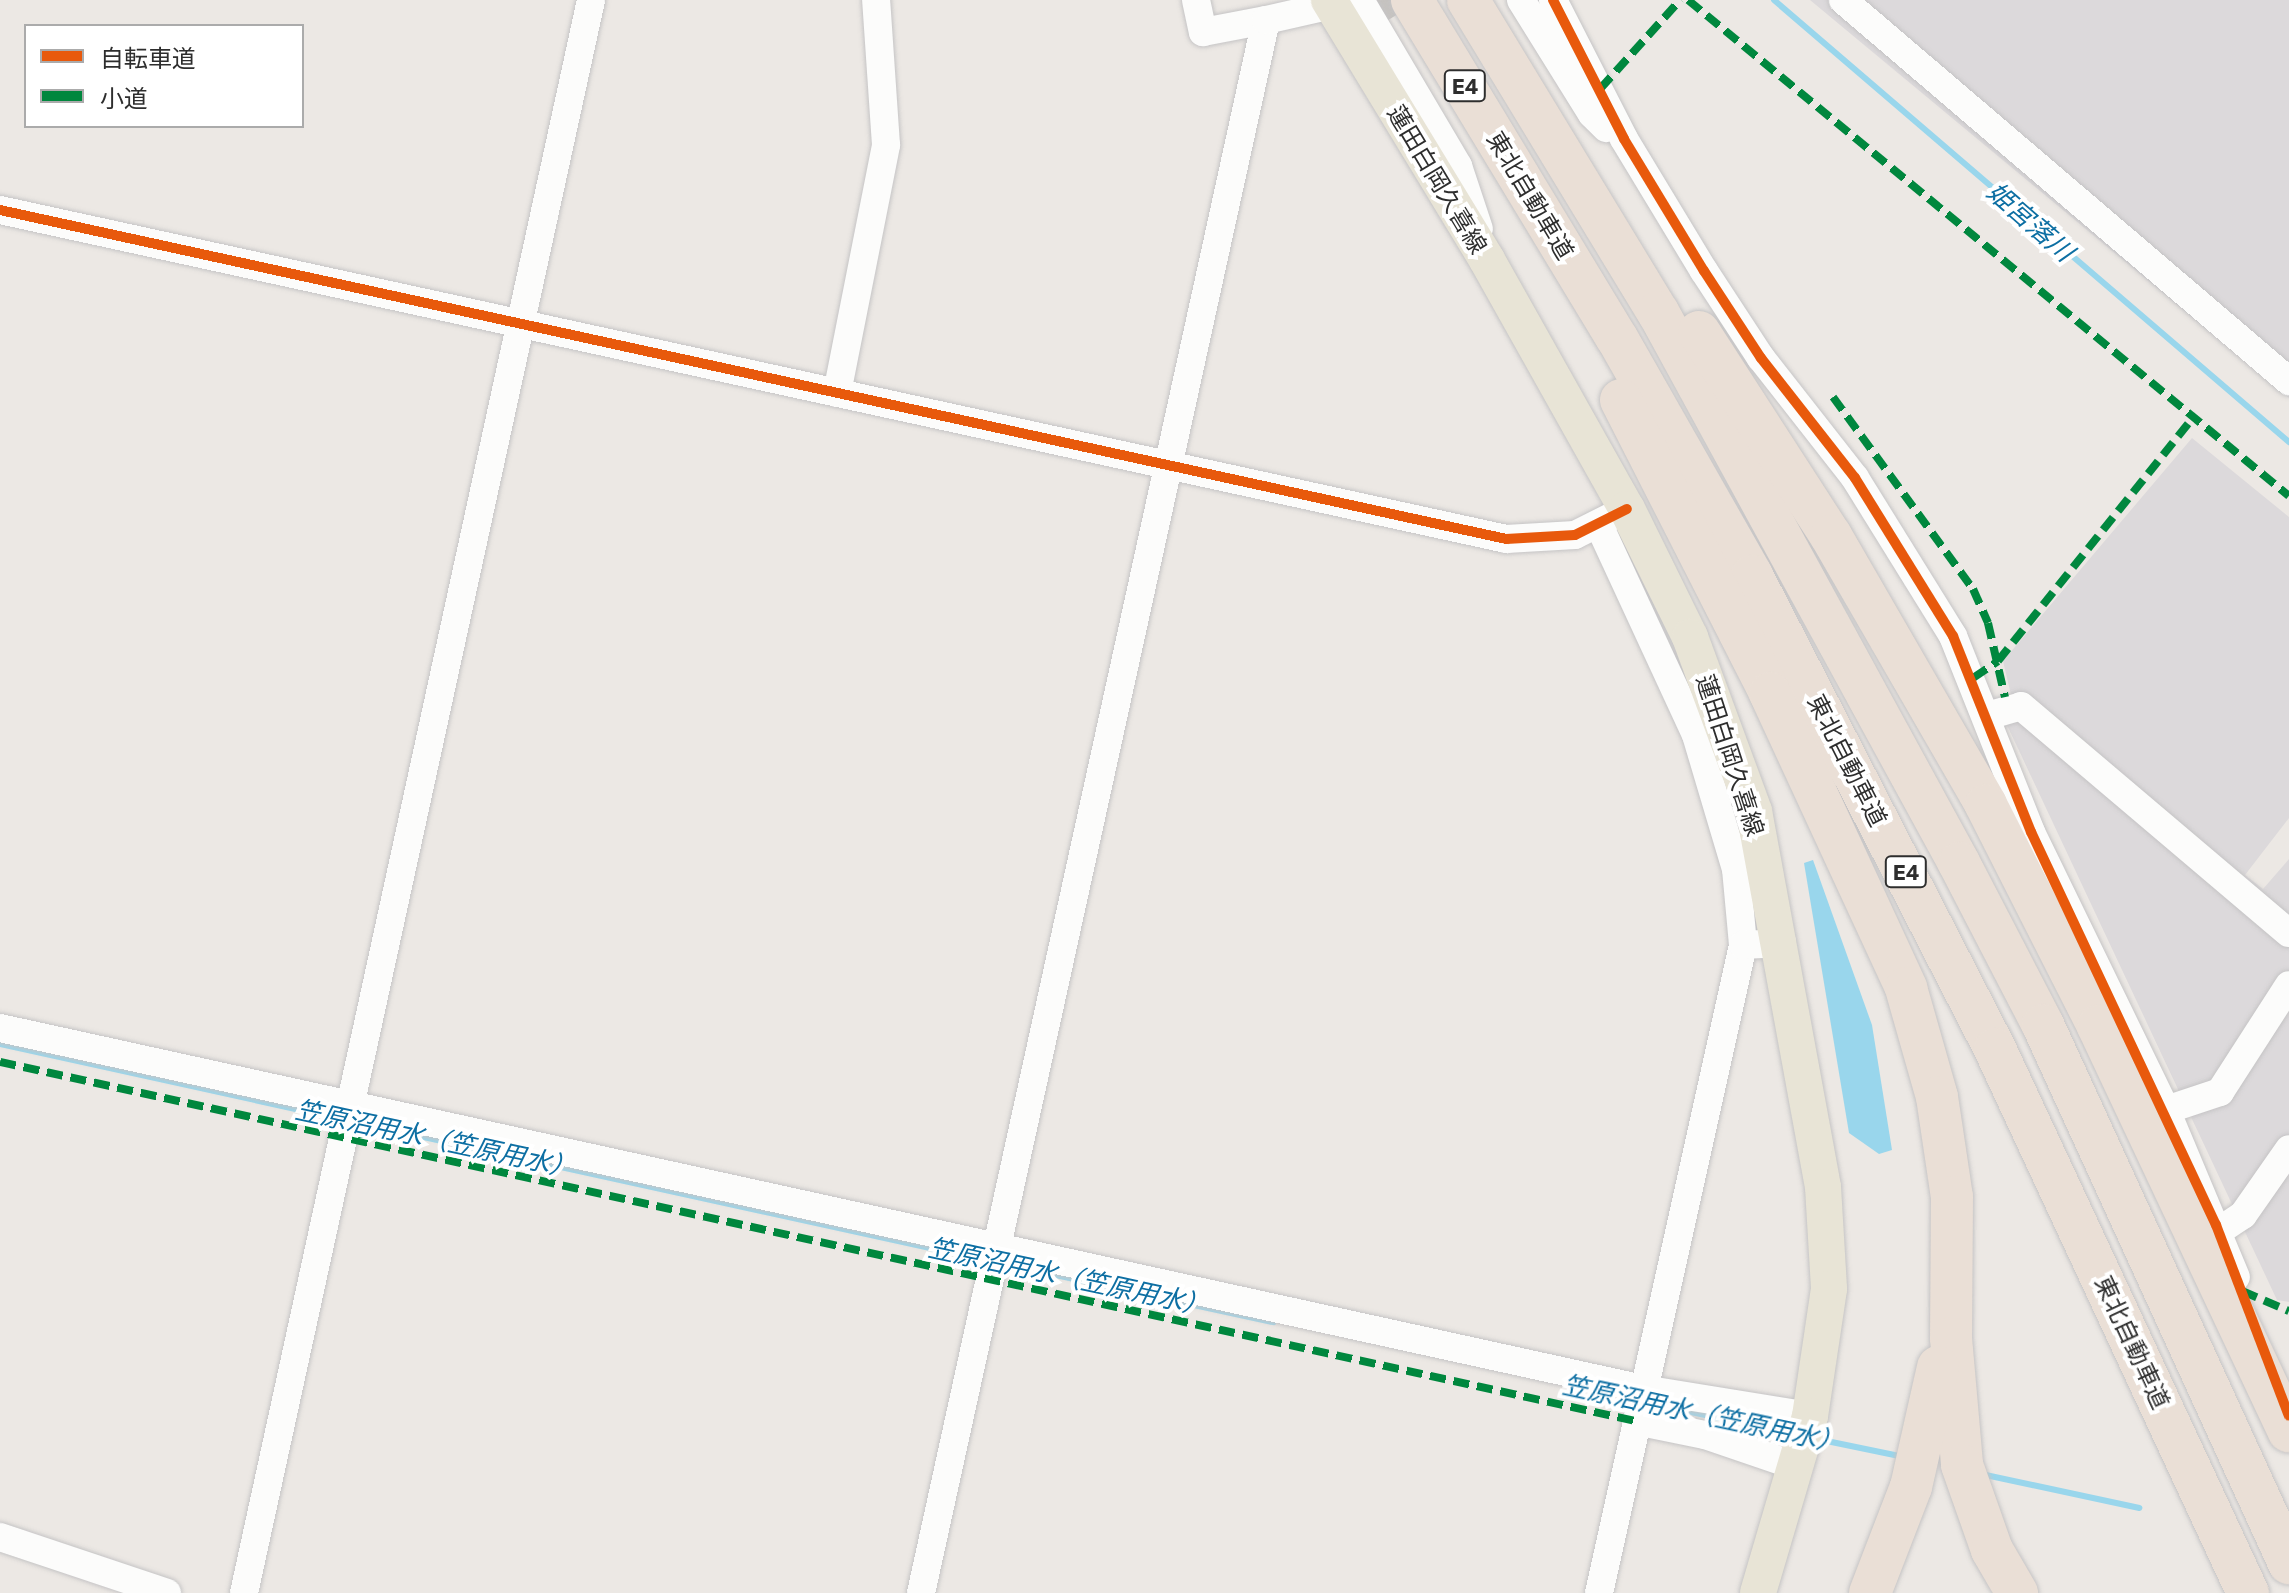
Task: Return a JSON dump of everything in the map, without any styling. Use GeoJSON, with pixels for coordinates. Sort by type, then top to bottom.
{"type":"FeatureCollection","features":[{"type":"Feature","properties":{"kind":"highway","name":"東北自動車道"},"geometry":{"type":"LineString","coordinates":[[1412,0],[1519,173],[1752,576],[1905,871],[2080,1226],[2248,1593]]}},
{"type":"Feature","properties":{"kind":"highway","name":"東北自動車道"},"geometry":{"type":"LineString","coordinates":[[1468,0],[1561,149],[1765,502],[2015,971],[2207,1375],[2289,1563]]}},
{"type":"Feature","properties":{"kind":"highway"},"geometry":{"type":"LineString","coordinates":[[1561,149],[1692,320],[1831,536],[1986,805],[2098,1026],[2289,1431]]}},
{"type":"Feature","properties":{"kind":"highway"},"geometry":{"type":"LineString","coordinates":[[1519,173],[1590,341],[1770,693],[1906,988],[1924,1042],[1945,1147],[1953,1283],[1942,1425],[1911,1487],[1870,1593]]}},
{"type":"Feature","properties":{"kind":"highway"},"geometry":{"type":"LineString","coordinates":[[1942,1425],[1973,1505],[2017,1593]]}},
{"type":"Feature","properties":{"kind":"main road","name":"蓮田白岡久喜線"},"geometry":{"type":"LineString","coordinates":[[1341,2],[1487,260],[1613,517],[1727,727],[1754,811],[1782,943],[1823,1187],[1829,1289],[1810,1416],[1758,1593]]}},
{"type":"Feature","properties":{"kind":"street"},"geometry":{"type":"LineString","coordinates":[[244,1593],[591,0]]}},
{"type":"Feature","properties":{"kind":"street"},"geometry":{"type":"LineString","coordinates":[[837,393],[886,145],[876,0]]}},
{"type":"Feature","properties":{"kind":"street"},"geometry":{"type":"LineString","coordinates":[[1196,0],[1203,32],[1341,2]]}},
{"type":"Feature","properties":{"kind":"street"},"geometry":{"type":"LineString","coordinates":[[1521,0],[1592,114],[1624,139]]}},
{"type":"Feature","properties":{"kind":"street"},"geometry":{"type":"LineString","coordinates":[[1553,0],[1624,139],[1761,358],[1855,478],[1953,636],[2031,832],[2166,1110],[2219,1231],[2289,1416]]}},
{"type":"Feature","properties":{"kind":"street"},"geometry":{"type":"LineString","coordinates":[[1843,0],[2289,381]]}},
{"type":"Feature","properties":{"kind":"street"},"geometry":{"type":"LineString","coordinates":[[921,1593],[1266,20]]}},
{"type":"Feature","properties":{"kind":"street"},"geometry":{"type":"LineString","coordinates":[[0,210],[523,321],[1506,539],[1537,541],[1613,517],[1644,612],[1696,735],[1736,869],[1743,945],[1599,1593]]}},
{"type":"Feature","properties":{"kind":"street"},"geometry":{"type":"LineString","coordinates":[[1987,716],[2021,706],[2289,933]]}},
{"type":"Feature","properties":{"kind":"street"},"geometry":{"type":"LineString","coordinates":[[1743,945],[1782,943]]}},
{"type":"Feature","properties":{"kind":"street"},"geometry":{"type":"LineString","coordinates":[[2166,1110],[2220,1092],[2289,985]]}},
{"type":"Feature","properties":{"kind":"street"},"geometry":{"type":"LineString","coordinates":[[0,1028],[350,1115],[997,1248],[1643,1389],[1810,1416]]}},
{"type":"Feature","properties":{"kind":"street"},"geometry":{"type":"LineString","coordinates":[[2219,1231],[2243,1215],[2289,1149]]}},
{"type":"Feature","properties":{"kind":"street"},"geometry":{"type":"LineString","coordinates":[[1636,1421],[1705,1435],[1796,1466]]}},
{"type":"Feature","properties":{"kind":"street"},"geometry":{"type":"LineString","coordinates":[[0,1537],[167,1593]]}},
{"type":"Feature","properties":{"kind":"shaded area"},"geometry":{"type":"Polygon","coordinates":[[[1810,0],[2289,0],[2289,398],[2116,254],[1810,0]]]}},
{"type":"Feature","properties":{"kind":"shaded area"},"geometry":{"type":"Polygon","coordinates":[[[2192,438],[2289,517],[2289,818],[2245,875],[2263,889],[2289,859],[2289,1302],[2277,1300],[1999,708],[2012,699],[2003,661],[2192,438]]]}},
{"type":"Feature","properties":{"kind":"water"},"geometry":{"type":"Polygon","coordinates":[[[1813,860],[1872,1025],[1892,1150],[1879,1154],[1849,1133],[1804,863],[1813,860]]]}},
{"type":"Feature","properties":{"kind":"waterway","name":"姫宮落川"},"geometry":{"type":"LineString","coordinates":[[1774,0],[2289,442]]}},
{"type":"Feature","properties":{"kind":"waterway","name":"笠原沼用水（笠原用水）"},"geometry":{"type":"LineString","coordinates":[[0,1044],[340,1119]]}},
{"type":"Feature","properties":{"kind":"waterway","name":"笠原沼用水（笠原用水）"},"geometry":{"type":"LineString","coordinates":[[355,1122],[985,1260]]}},
{"type":"Feature","properties":{"kind":"waterway","name":"笠原沼用水（笠原用水）"},"geometry":{"type":"LineString","coordinates":[[1000,1263],[1274,1322]]}},
{"type":"Feature","properties":{"kind":"waterway","name":"笠原沼用水（笠原用水）"},"geometry":{"type":"LineString","coordinates":[[1672,1408],[1794,1434]]}},
{"type":"Feature","properties":{"kind":"waterway","name":"笠原沼用水（笠原用水）"},"geometry":{"type":"LineString","coordinates":[[1817,1439],[1904,1457]]}},
{"type":"Feature","properties":{"kind":"waterway","name":"笠原沼用水（笠原用水）"},"geometry":{"type":"LineString","coordinates":[[1981,1474],[2139,1508]]}},
{"type":"Feature","properties":{"kind":"tunnel"},"geometry":{"type":"LineString","coordinates":[[1370,15],[1394,0]]}},
{"type":"Feature","properties":{"kind":"marked path"},"geometry":{"type":"LineString","coordinates":[[1600,89],[1680,0]]}},
{"type":"Feature","properties":{"kind":"marked path"},"geometry":{"type":"LineString","coordinates":[[1688,0],[2289,496]]}},
{"type":"Feature","properties":{"kind":"marked path"},"geometry":{"type":"LineString","coordinates":[[1833,397],[1973,589],[1988,623],[2005,697]]}},
{"type":"Feature","properties":{"kind":"marked path"},"geometry":{"type":"LineString","coordinates":[[1973,678],[1998,661],[2193,418]]}},
{"type":"Feature","properties":{"kind":"marked path"},"geometry":{"type":"LineString","coordinates":[[0,1062],[1636,1421]]}},
{"type":"Feature","properties":{"kind":"marked path"},"geometry":{"type":"LineString","coordinates":[[2242,1291],[2289,1311]]}},
{"type":"Feature","properties":{"kind":"cycle path"},"geometry":{"type":"LineString","coordinates":[[1553,0],[1624,139],[1704,271],[1761,358],[1855,478],[1953,636],[2031,832],[2216,1225],[2289,1416]]}},
{"type":"Feature","properties":{"kind":"cycle path"},"geometry":{"type":"LineString","coordinates":[[0,210],[1506,539],[1575,535],[1627,509]]}}]}
